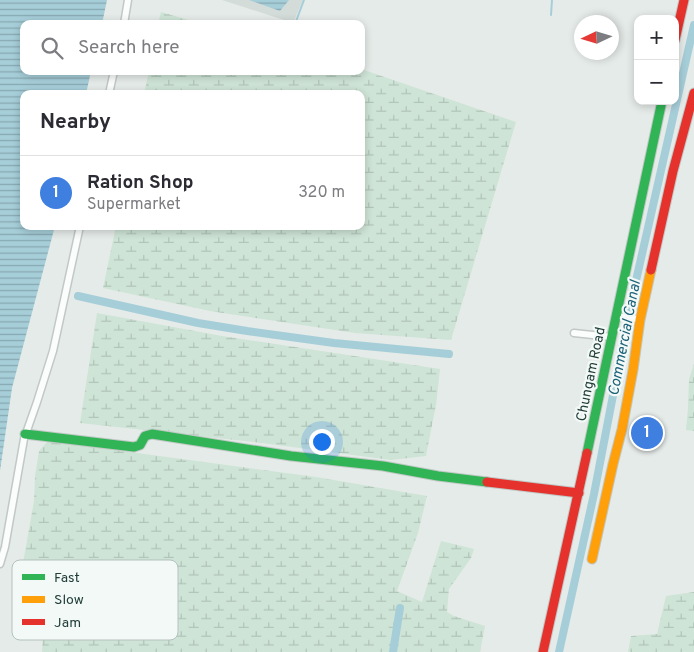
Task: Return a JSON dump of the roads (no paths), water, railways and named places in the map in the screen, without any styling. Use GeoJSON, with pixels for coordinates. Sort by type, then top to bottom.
{"type":"FeatureCollection","features":[{"type":"Feature","properties":{"kind":"street"},"geometry":{"type":"LineString","coordinates":[[125,20],[128,0]]}},
{"type":"Feature","properties":{"kind":"street"},"geometry":{"type":"LineString","coordinates":[[679,22],[684,0]]}},
{"type":"Feature","properties":{"kind":"street"},"geometry":{"type":"LineString","coordinates":[[110,90],[113,75]]}},
{"type":"Feature","properties":{"kind":"street"},"geometry":{"type":"LineString","coordinates":[[592,559],[634,370],[639,320],[673,171],[694,93]]}},
{"type":"Feature","properties":{"kind":"street","name":"Chungam Road"},"geometry":{"type":"LineString","coordinates":[[543,652],[612,337],[619,316],[661,105]]}},
{"type":"Feature","properties":{"kind":"street"},"geometry":{"type":"LineString","coordinates":[[0,564],[5,547],[22,446],[53,350],[79,230]]}},
{"type":"Feature","properties":{"kind":"street"},"geometry":{"type":"LineString","coordinates":[[619,316],[639,320]]}},
{"type":"Feature","properties":{"kind":"street"},"geometry":{"type":"LineString","coordinates":[[574,334],[612,337]]}},
{"type":"Feature","properties":{"kind":"street"},"geometry":{"type":"LineString","coordinates":[[25,434],[134,446],[140,445],[146,436],[152,434],[291,456],[383,466],[438,476],[579,493]]}},
{"type":"Feature","properties":{"kind":"water"},"geometry":{"type":"Polygon","coordinates":[[[0,0],[107,0],[103,20],[20,20],[20,75],[90,75],[87,90],[20,90],[20,230],[54,230],[12,388],[0,471],[0,0]]]}},
{"type":"Feature","properties":{"kind":"water"},"geometry":{"type":"Polygon","coordinates":[[[249,0],[289,0],[280,11],[249,0]]]}},
{"type":"Feature","properties":{"kind":"waterway"},"geometry":{"type":"LineString","coordinates":[[296,20],[304,0]]}},
{"type":"Feature","properties":{"kind":"waterway"},"geometry":{"type":"LineString","coordinates":[[551,15],[552,0]]}},
{"type":"Feature","properties":{"kind":"waterway","name":"Commercial Canal"},"geometry":{"type":"LineString","coordinates":[[559,652],[594,494],[630,307],[694,25]]}},
{"type":"Feature","properties":{"kind":"waterway"},"geometry":{"type":"LineString","coordinates":[[78,296],[198,323],[247,331],[334,343],[449,354]]}},
{"type":"Feature","properties":{"kind":"waterway"},"geometry":{"type":"LineString","coordinates":[[393,652],[400,608]]}},
{"type":"Feature","properties":{"kind":"place","name":"Ration Shop"},"geometry":{"type":"Point","coordinates":[647,433]}}]}
